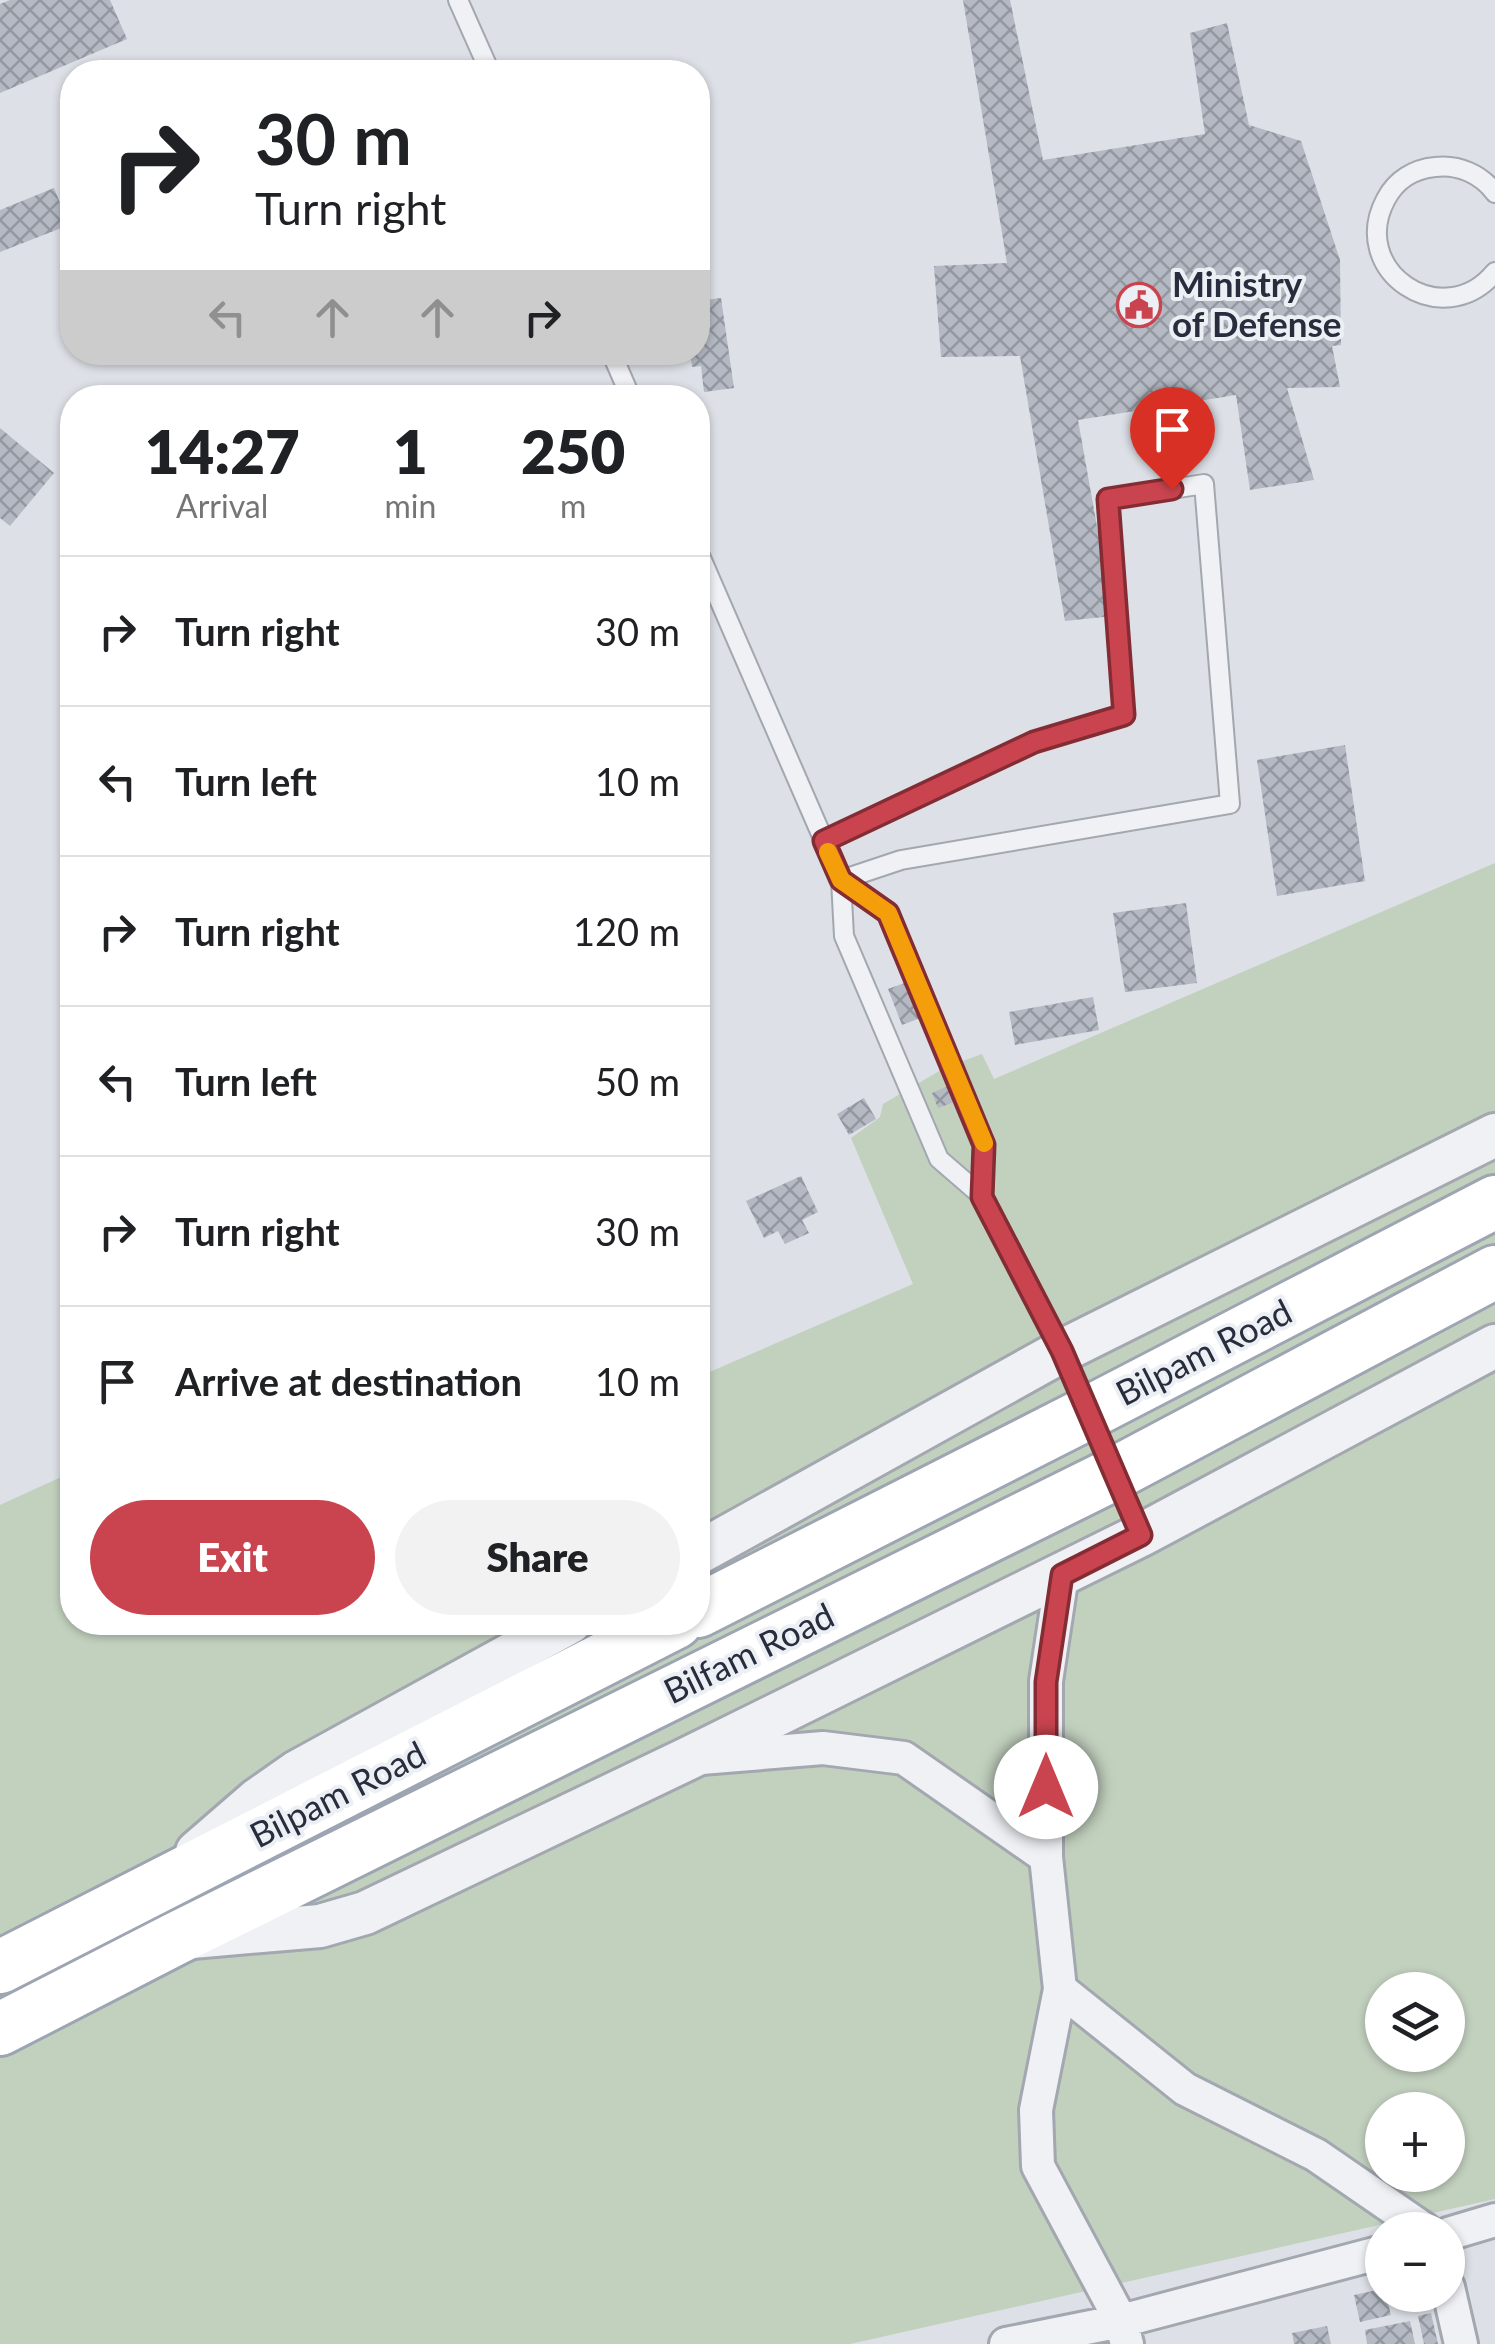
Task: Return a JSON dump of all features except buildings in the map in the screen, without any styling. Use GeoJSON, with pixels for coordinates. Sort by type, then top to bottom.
{"type":"FeatureCollection","features":[{"type":"Feature","properties":{"kind":"main road","name":"Bilpam Road"},"geometry":{"type":"LineString","coordinates":[[710,1606],[1495,1202]]}},
{"type":"Feature","properties":{"kind":"main road","name":"Bilfam Road"},"geometry":{"type":"LineString","coordinates":[[0,2029],[1116,1473],[1495,1272]]}},
{"type":"Feature","properties":{"kind":"main road","name":"Bilpam Road"},"geometry":{"type":"LineString","coordinates":[[0,1967],[651,1635]]}},
{"type":"Feature","properties":{"kind":"street"},"geometry":{"type":"LineString","coordinates":[[710,1546],[1062,1351],[1495,1135]]}},
{"type":"Feature","properties":{"kind":"street"},"geometry":{"type":"LineString","coordinates":[[177,1938],[320,1926],[365,1913],[1062,1575],[1495,1346]]}},
{"type":"Feature","properties":{"kind":"street"},"geometry":{"type":"LineString","coordinates":[[1062,1575],[1046,1682],[1046,1857],[1060,1988],[1036,2110],[1038,2166],[1124,2332]]}},
{"type":"Feature","properties":{"kind":"street"},"geometry":{"type":"LineString","coordinates":[[153,1890],[257,1800],[297,1772],[546,1635]]}},
{"type":"Feature","properties":{"kind":"street"},"geometry":{"type":"LineString","coordinates":[[687,1759],[822,1748],[904,1758],[1046,1857]]}},
{"type":"Feature","properties":{"kind":"street"},"geometry":{"type":"LineString","coordinates":[[1060,1988],[1185,2089],[1316,2155],[1399,2212]]}},
{"type":"Feature","properties":{"kind":"street"},"geometry":{"type":"LineString","coordinates":[[1465,2229],[1495,2220]]}},
{"type":"Feature","properties":{"kind":"street"},"geometry":{"type":"LineString","coordinates":[[1006,2344],[1124,2332],[1365,2257]]}},
{"type":"Feature","properties":{"kind":"street"},"geometry":{"type":"LineString","coordinates":[[1454,2312],[1461,2344]]}},
{"type":"Feature","properties":{"kind":"lane"},"geometry":{"type":"LineString","coordinates":[[458,0],[485,60]]}},
{"type":"Feature","properties":{"kind":"lane"},"geometry":{"type":"LineString","coordinates":[[1495,193],[1488,183],[1469,172],[1448,165],[1426,168],[1406,176],[1389,192],[1379,212],[1376,233],[1380,254],[1390,273],[1406,288],[1426,296],[1448,298],[1468,294],[1495,272]]}},
{"type":"Feature","properties":{"kind":"lane"},"geometry":{"type":"LineString","coordinates":[[824,841],[1034,742],[1124,715],[1108,499],[1204,484],[1230,804],[901,860],[841,880]]}},
{"type":"Feature","properties":{"kind":"lane"},"geometry":{"type":"LineString","coordinates":[[710,579],[841,880],[844,936],[938,1159],[982,1197],[1062,1351],[1141,1535]]}},
{"type":"Feature","properties":{"kind":"lane"},"geometry":{"type":"LineString","coordinates":[[841,880],[888,913],[984,1145],[982,1197]]}},
{"type":"Feature","properties":{"kind":"green space"},"geometry":{"type":"Polygon","coordinates":[[[1495,863],[1495,2199],[1437,2212],[1365,2212],[1365,2228],[850,2344],[0,2344],[0,1505],[60,1478],[60,1635],[710,1635],[710,1372],[913,1284],[851,1138],[880,1117],[883,1104],[946,1067],[982,1054],[994,1079],[1495,863]]]}},
{"type":"Feature","properties":{"kind":"slow traffic"},"geometry":{"type":"LineString","coordinates":[[828,852],[841,880],[888,913],[984,1143]]}},
{"type":"Feature","properties":{"kind":"place","name":"Ministry of Defense"},"geometry":{"type":"Point","coordinates":[1139,305]}},
{"type":"Feature","properties":{"kind":"route"},"geometry":{"type":"LineString","coordinates":[[1046,1787],[1046,1682],[1062,1575],[1141,1535],[1062,1351],[982,1197],[984,1145],[888,913],[841,880],[824,841],[1034,742],[1124,715],[1108,499],[1172,489]]}}]}
